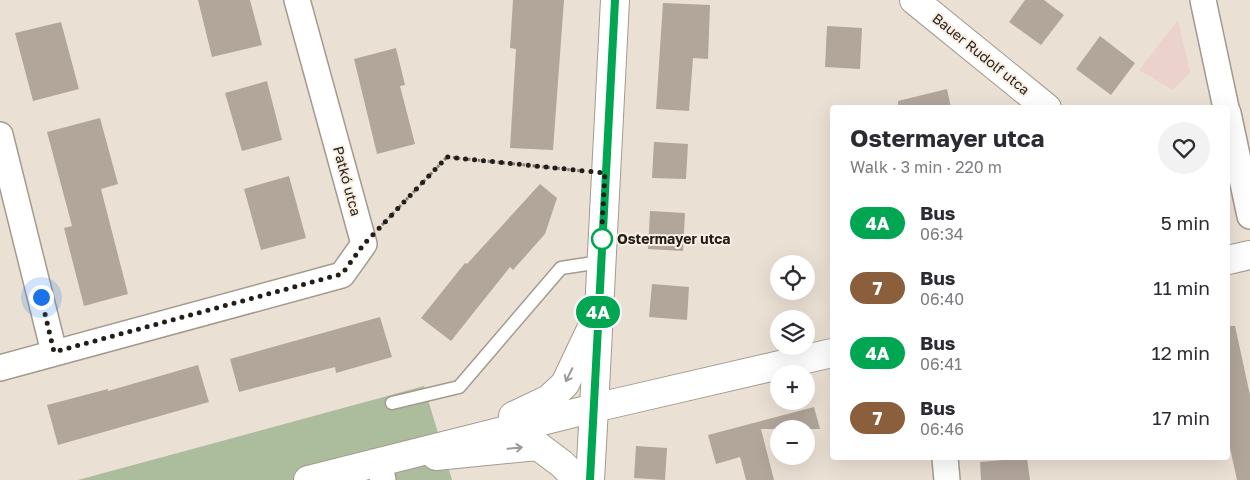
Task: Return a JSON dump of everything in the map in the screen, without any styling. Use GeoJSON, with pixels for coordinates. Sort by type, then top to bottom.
{"type":"FeatureCollection","features":[{"type":"Feature","properties":{"kind":"main road"},"geometry":{"type":"LineString","coordinates":[[590,480],[615,0]]}},
{"type":"Feature","properties":{"kind":"main road","name":"Bauer Rudolf utca"},"geometry":{"type":"LineString","coordinates":[[914,0],[1043,105]]}},
{"type":"Feature","properties":{"kind":"main road"},"geometry":{"type":"LineString","coordinates":[[381,471],[430,442],[510,417],[549,399],[565,384],[598,315]]}},
{"type":"Feature","properties":{"kind":"main road"},"geometry":{"type":"LineString","coordinates":[[381,471],[594,408],[830,353]]}},
{"type":"Feature","properties":{"kind":"main road"},"geometry":{"type":"LineString","coordinates":[[308,480],[381,471],[538,446],[562,464],[578,480]]}},
{"type":"Feature","properties":{"kind":"street","name":"Patkó utca"},"geometry":{"type":"LineString","coordinates":[[297,0],[364,244]]}},
{"type":"Feature","properties":{"kind":"street"},"geometry":{"type":"LineString","coordinates":[[1203,0],[1225,105]]}},
{"type":"Feature","properties":{"kind":"street"},"geometry":{"type":"LineString","coordinates":[[1230,122],[1250,216]]}},
{"type":"Feature","properties":{"kind":"street"},"geometry":{"type":"LineString","coordinates":[[0,135],[54,352]]}},
{"type":"Feature","properties":{"kind":"street"},"geometry":{"type":"LineString","coordinates":[[0,368],[342,274],[364,244]]}},
{"type":"Feature","properties":{"kind":"street"},"geometry":{"type":"LineString","coordinates":[[945,460],[947,480]]}},
{"type":"Feature","properties":{"kind":"lane"},"geometry":{"type":"LineString","coordinates":[[392,402],[459,387],[561,268],[600,262]]}},
{"type":"Feature","properties":{"kind":"path"},"geometry":{"type":"LineString","coordinates":[[364,244],[447,157],[605,173]]}},
{"type":"Feature","properties":{"kind":"shaded area"},"geometry":{"type":"Polygon","coordinates":[[[1178,20],[1190,72],[1173,90],[1139,70],[1178,20]]]}},
{"type":"Feature","properties":{"kind":"green space"},"geometry":{"type":"Polygon","coordinates":[[[424,386],[452,480],[78,480],[424,386]]]}},
{"type":"Feature","properties":{"kind":"building"},"geometry":{"type":"Polygon","coordinates":[[[198,0],[250,0],[262,45],[212,57],[198,0]]]}},
{"type":"Feature","properties":{"kind":"building"},"geometry":{"type":"Polygon","coordinates":[[[513,0],[564,0],[553,150],[510,148],[516,49],[510,48],[513,0]]]}},
{"type":"Feature","properties":{"kind":"building"},"geometry":{"type":"Polygon","coordinates":[[[1025,0],[1044,0],[1064,15],[1041,45],[1009,22],[1025,0]]]}},
{"type":"Feature","properties":{"kind":"building"},"geometry":{"type":"Polygon","coordinates":[[[663,3],[710,5],[708,59],[693,58],[689,111],[656,109],[663,3]]]}},
{"type":"Feature","properties":{"kind":"building"},"geometry":{"type":"Polygon","coordinates":[[[61,22],[79,89],[33,101],[15,33],[61,22]]]}},
{"type":"Feature","properties":{"kind":"building"},"geometry":{"type":"Polygon","coordinates":[[[827,26],[862,28],[860,69],[825,67],[827,26]]]}},
{"type":"Feature","properties":{"kind":"building"},"geometry":{"type":"Polygon","coordinates":[[[1100,36],[1135,63],[1111,95],[1076,69],[1100,36]]]}},
{"type":"Feature","properties":{"kind":"building"},"geometry":{"type":"Polygon","coordinates":[[[396,48],[405,85],[400,86],[415,144],[377,154],[354,59],[396,48]]]}},
{"type":"Feature","properties":{"kind":"building"},"geometry":{"type":"Polygon","coordinates":[[[267,81],[282,140],[242,151],[225,93],[267,81]]]}},
{"type":"Feature","properties":{"kind":"building"},"geometry":{"type":"Polygon","coordinates":[[[947,89],[950,105],[898,105],[898,101],[947,89]]]}},
{"type":"Feature","properties":{"kind":"building"},"geometry":{"type":"Polygon","coordinates":[[[100,118],[118,184],[101,189],[128,294],[84,306],[64,228],[72,226],[47,132],[100,118]]]}},
{"type":"Feature","properties":{"kind":"building"},"geometry":{"type":"Polygon","coordinates":[[[654,142],[688,144],[686,179],[652,178],[654,142]]]}},
{"type":"Feature","properties":{"kind":"building"},"geometry":{"type":"Polygon","coordinates":[[[289,176],[306,238],[261,250],[244,189],[289,176]]]}},
{"type":"Feature","properties":{"kind":"building"},"geometry":{"type":"Polygon","coordinates":[[[540,184],[557,198],[545,234],[513,270],[510,267],[451,341],[421,318],[465,263],[467,264],[540,184]]]}},
{"type":"Feature","properties":{"kind":"building"},"geometry":{"type":"Polygon","coordinates":[[[650,211],[685,213],[683,251],[648,249],[650,211]]]}},
{"type":"Feature","properties":{"kind":"building"},"geometry":{"type":"Polygon","coordinates":[[[652,284],[689,287],[687,320],[649,317],[652,284]]]}},
{"type":"Feature","properties":{"kind":"building"},"geometry":{"type":"Polygon","coordinates":[[[380,317],[392,357],[336,373],[335,367],[239,392],[230,359],[380,317]]]}},
{"type":"Feature","properties":{"kind":"building"},"geometry":{"type":"Polygon","coordinates":[[[1230,326],[1235,326],[1250,395],[1250,480],[1237,480],[1230,448],[1230,326]]]}},
{"type":"Feature","properties":{"kind":"building"},"geometry":{"type":"Polygon","coordinates":[[[198,365],[209,402],[58,445],[47,405],[108,389],[108,391],[198,365]]]}},
{"type":"Feature","properties":{"kind":"building"},"geometry":{"type":"Polygon","coordinates":[[[803,410],[815,410],[820,429],[815,429],[815,420],[770,420],[770,429],[761,429],[774,480],[746,480],[740,457],[716,464],[708,435],[803,410]]]}},
{"type":"Feature","properties":{"kind":"building"},"geometry":{"type":"Polygon","coordinates":[[[636,446],[667,448],[665,480],[634,478],[636,446]]]}},
{"type":"Feature","properties":{"kind":"building"},"geometry":{"type":"Polygon","coordinates":[[[1027,460],[1030,480],[981,480],[980,462],[1027,460]]]}},
{"type":"Feature","properties":{"kind":"bus line","name":"4A"},"geometry":{"type":"LineString","coordinates":[[590,480],[615,0]]}},
{"type":"Feature","properties":{"kind":"place","name":"Ostermayer utca"},"geometry":{"type":"Point","coordinates":[602,239]}},
{"type":"Feature","properties":{"kind":"route"},"geometry":{"type":"LineString","coordinates":[[41,297],[54,352],[342,274],[364,244],[447,157],[605,173],[601,244],[602,239]]}}]}
